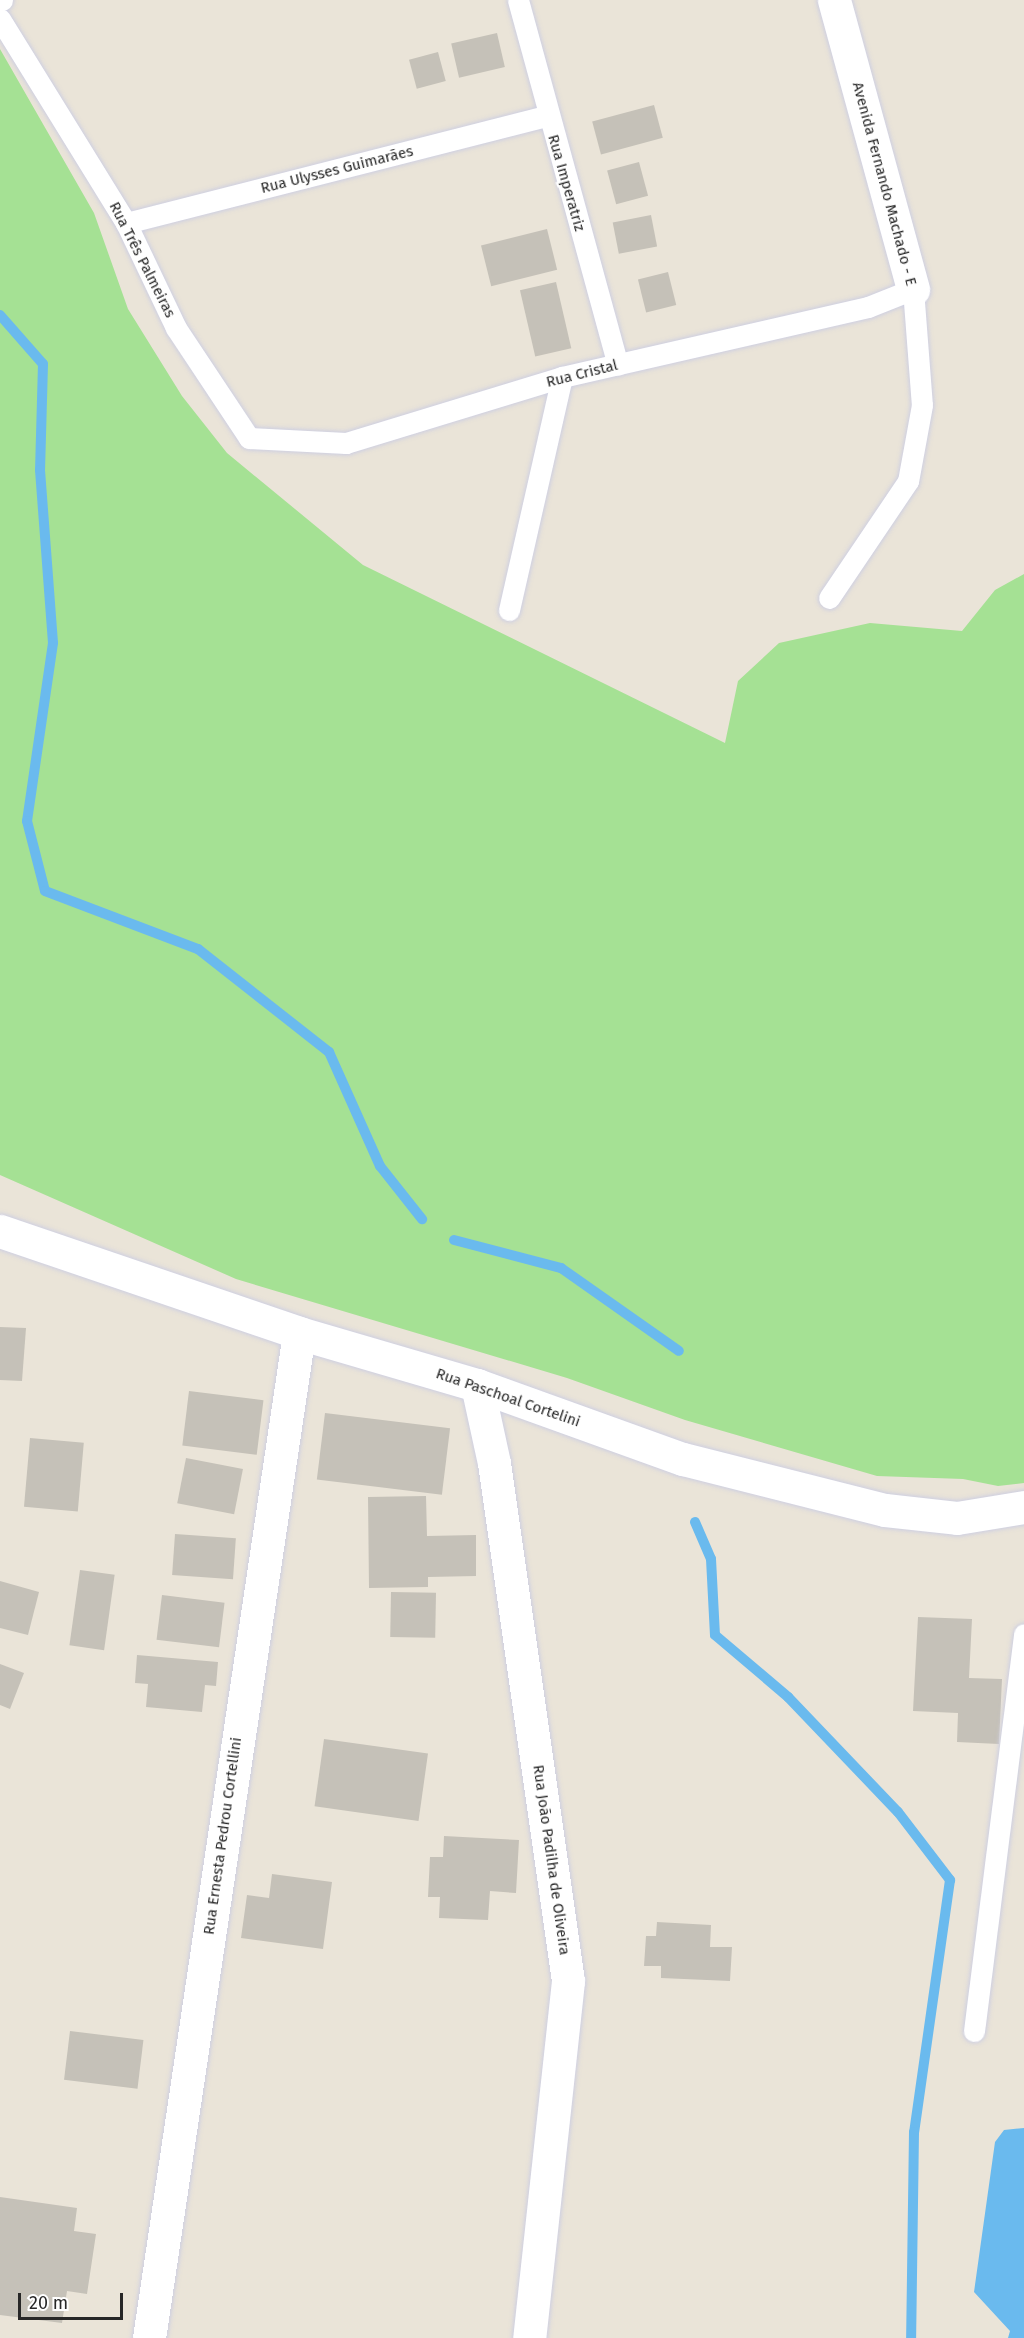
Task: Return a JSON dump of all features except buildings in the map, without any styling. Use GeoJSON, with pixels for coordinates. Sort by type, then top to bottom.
{"type":"FeatureCollection","features":[{"type":"Feature","properties":{"kind":"street","name":"Avenida Fernando Machado - E"},"geometry":{"type":"LineString","coordinates":[[834,0],[914,289]]}},
{"type":"Feature","properties":{"kind":"street","name":"Rua Paschoal Cortelini"},"geometry":{"type":"LineString","coordinates":[[0,1231],[298,1333],[477,1385],[684,1459],[885,1510],[957,1518],[1024,1507]]}},
{"type":"Feature","properties":{"kind":"street","name":"Rua Ernesta Pedrou Cortellini"},"geometry":{"type":"LineString","coordinates":[[149,2338],[298,1333]]}},
{"type":"Feature","properties":{"kind":"street","name":"Rua João Padilha de Oliveira"},"geometry":{"type":"LineString","coordinates":[[477,1385],[494,1463],[568,1981],[529,2338]]}},
{"type":"Feature","properties":{"kind":"lane","name":"Rua Imperatriz"},"geometry":{"type":"LineString","coordinates":[[518,0],[547,116],[618,365]]}},
{"type":"Feature","properties":{"kind":"lane","name":"Rua Três Palmeiras"},"geometry":{"type":"LineString","coordinates":[[0,19],[126,223],[176,328],[249,438]]}},
{"type":"Feature","properties":{"kind":"lane","name":"Rua Ulysses Guimarães"},"geometry":{"type":"LineString","coordinates":[[126,223],[547,116]]}},
{"type":"Feature","properties":{"kind":"lane","name":"Rua Cristal"},"geometry":{"type":"LineString","coordinates":[[249,438],[346,443],[562,377],[868,306],[914,289]]}},
{"type":"Feature","properties":{"kind":"lane","name":"Avenida Fernando Machado - E"},"geometry":{"type":"LineString","coordinates":[[829,598],[908,481],[922,405],[914,289]]}},
{"type":"Feature","properties":{"kind":"lane"},"geometry":{"type":"LineString","coordinates":[[509,610],[562,377]]}},
{"type":"Feature","properties":{"kind":"lane"},"geometry":{"type":"LineString","coordinates":[[974,2031],[1024,1634]]}},
{"type":"Feature","properties":{"kind":"green space"},"geometry":{"type":"Polygon","coordinates":[[[0,49],[94,213],[128,309],[182,396],[227,453],[363,565],[725,743],[738,681],[779,643],[870,623],[962,631],[995,590],[1024,574],[1024,1483],[998,1486],[963,1479],[877,1476],[685,1420],[567,1378],[236,1279],[0,1175],[0,49]]]}},
{"type":"Feature","properties":{"kind":"water"},"geometry":{"type":"Polygon","coordinates":[[[1024,2128],[1024,2338],[1008,2338],[1010,2331],[974,2292],[995,2142],[1004,2130],[1024,2128]]]}},
{"type":"Feature","properties":{"kind":"waterway"},"geometry":{"type":"LineString","coordinates":[[0,315],[43,364],[40,470],[53,643],[27,821],[45,891],[198,949],[329,1052],[380,1166],[422,1219]]}},
{"type":"Feature","properties":{"kind":"waterway"},"geometry":{"type":"LineString","coordinates":[[454,1240],[561,1268],[679,1351]]}},
{"type":"Feature","properties":{"kind":"waterway"},"geometry":{"type":"LineString","coordinates":[[695,1522],[711,1559],[715,1635],[788,1697],[898,1812],[950,1880],[914,2132],[911,2338]]}}]}
